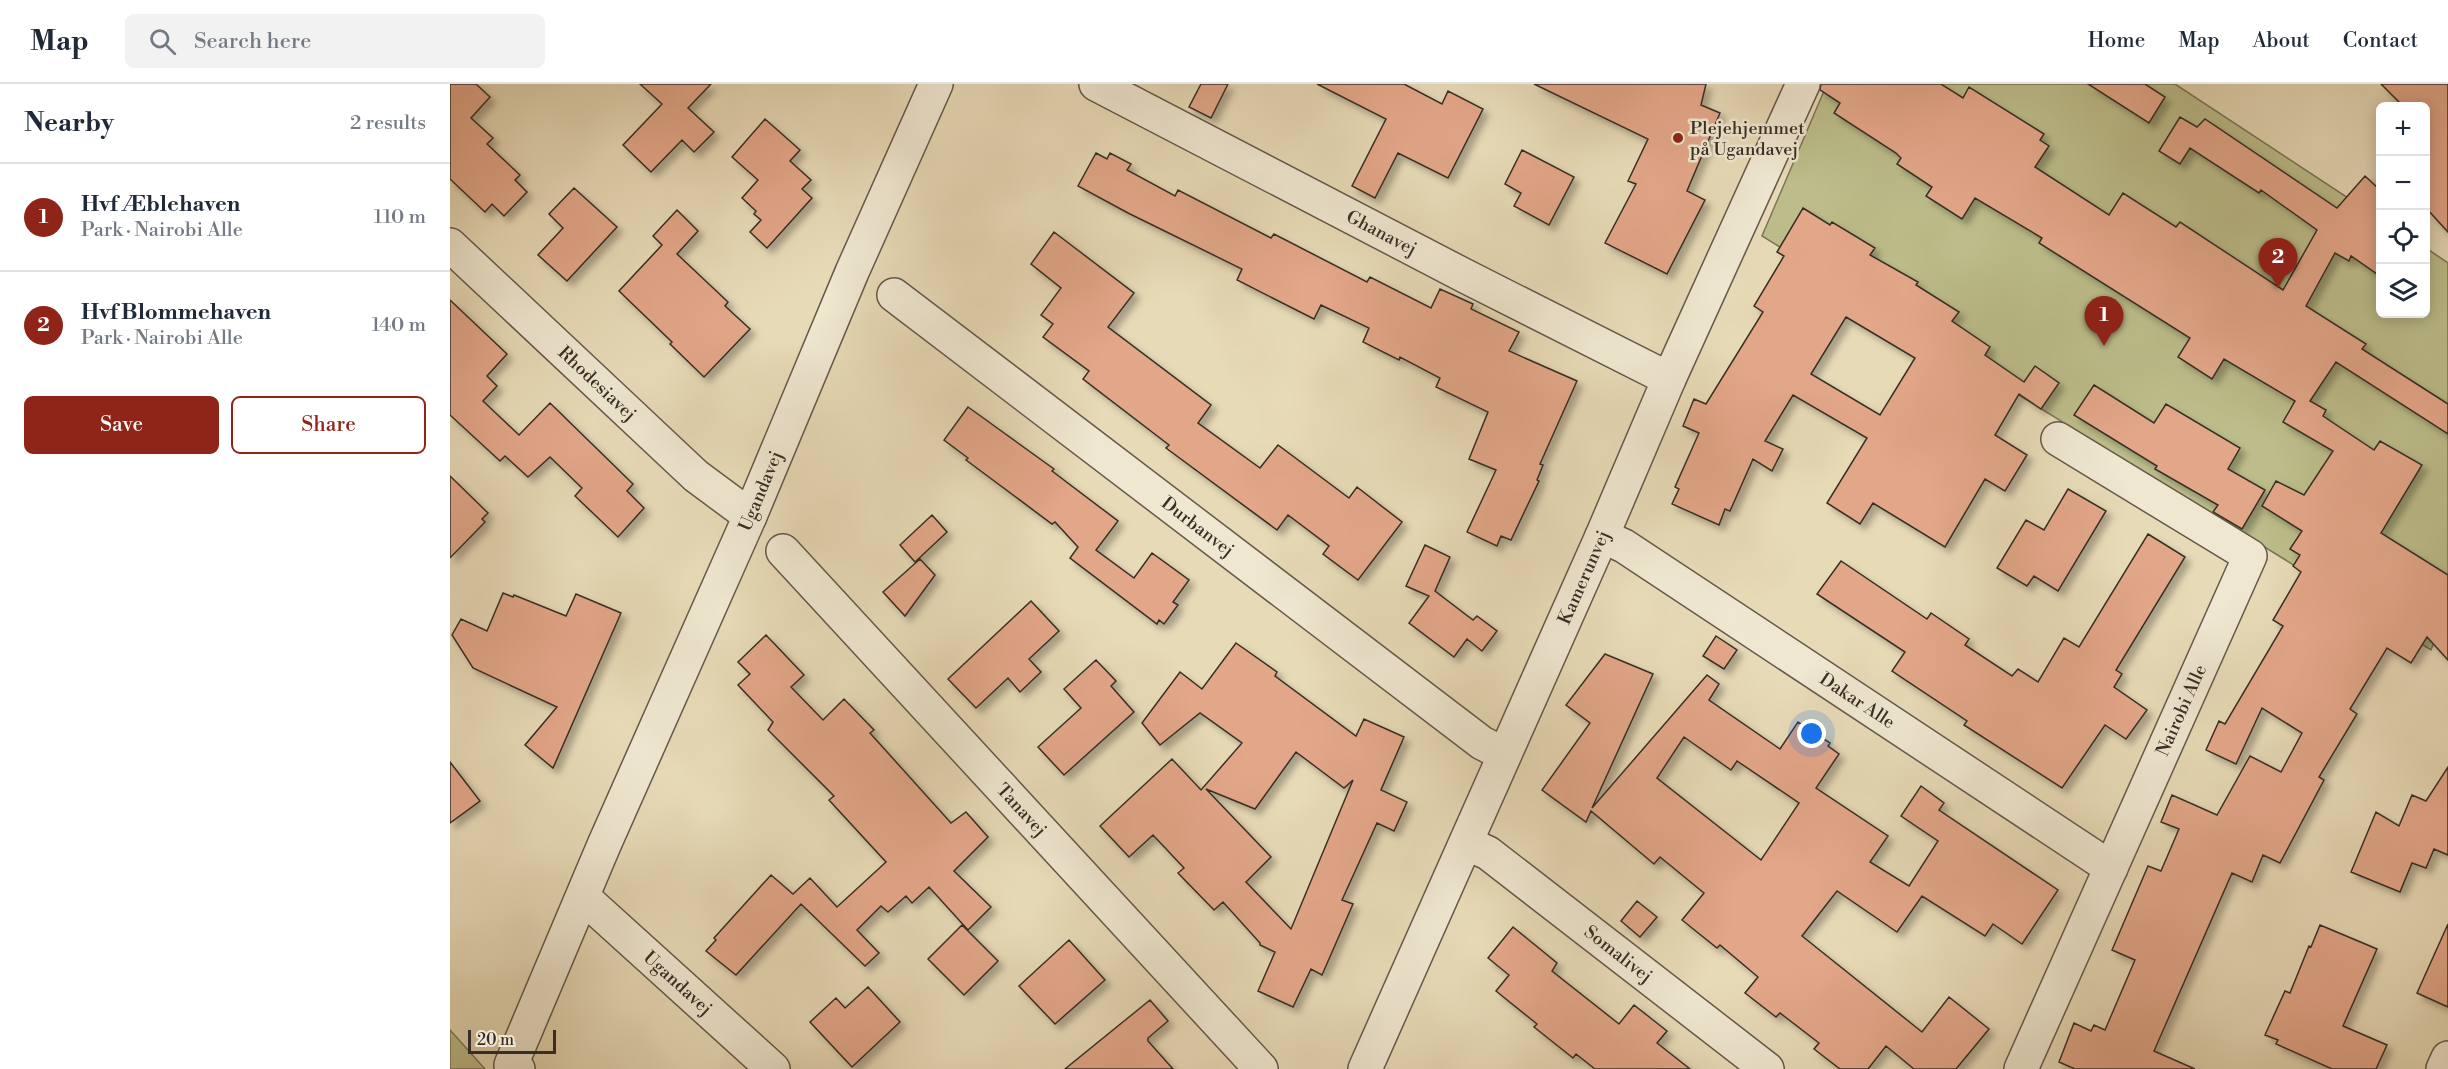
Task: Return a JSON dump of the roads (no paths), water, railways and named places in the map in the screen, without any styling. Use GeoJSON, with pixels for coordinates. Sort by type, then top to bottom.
{"type":"FeatureCollection","features":[{"type":"Feature","properties":{"kind":"street","name":"Ugandavej"},"geometry":{"type":"LineString","coordinates":[[518,1069],[511,1065],[750,516],[852,272],[936,84]]}},
{"type":"Feature","properties":{"kind":"street","name":"Ghanavej"},"geometry":{"type":"LineString","coordinates":[[1096,84],[1669,379]]}},
{"type":"Feature","properties":{"kind":"street","name":"Kamerunvej"},"geometry":{"type":"LineString","coordinates":[[1365,1069],[1602,536],[1669,379],[1803,84]]}},
{"type":"Feature","properties":{"kind":"street","name":"Rhodesiavej"},"geometry":{"type":"LineString","coordinates":[[450,245],[696,476],[750,516]]}},
{"type":"Feature","properties":{"kind":"street","name":"Durbanvej"},"geometry":{"type":"LineString","coordinates":[[894,295],[1482,743],[1504,754]]}},
{"type":"Feature","properties":{"kind":"street","name":"Nairobi Alle"},"geometry":{"type":"LineString","coordinates":[[2020,1069],[2250,555],[2058,440]]}},
{"type":"Feature","properties":{"kind":"street","name":"Dakar Alle"},"geometry":{"type":"LineString","coordinates":[[1602,536],[1624,546],[2111,868]]}},
{"type":"Feature","properties":{"kind":"street","name":"Tanavej"},"geometry":{"type":"LineString","coordinates":[[783,551],[1261,1069]]}},
{"type":"Feature","properties":{"kind":"street","name":"Somalivej"},"geometry":{"type":"LineString","coordinates":[[1466,843],[1488,853],[1767,1069]]}},
{"type":"Feature","properties":{"kind":"street","name":"Ugandavej"},"geometry":{"type":"LineString","coordinates":[[583,897],[773,1069]]}},
{"type":"Feature","properties":{"kind":"street"},"geometry":{"type":"LineString","coordinates":[[2443,1069],[2448,1058]]}},
{"type":"Feature","properties":{"kind":"place","name":"Plejehjemmet på Ugandavej"},"geometry":{"type":"Point","coordinates":[1678,138]}},
{"type":"Feature","properties":{"kind":"place","name":"Hvf Blommehaven"},"geometry":{"type":"Point","coordinates":[2278,288]}},
{"type":"Feature","properties":{"kind":"place","name":"Hvf Æblehaven"},"geometry":{"type":"Point","coordinates":[2104,346]}}]}
